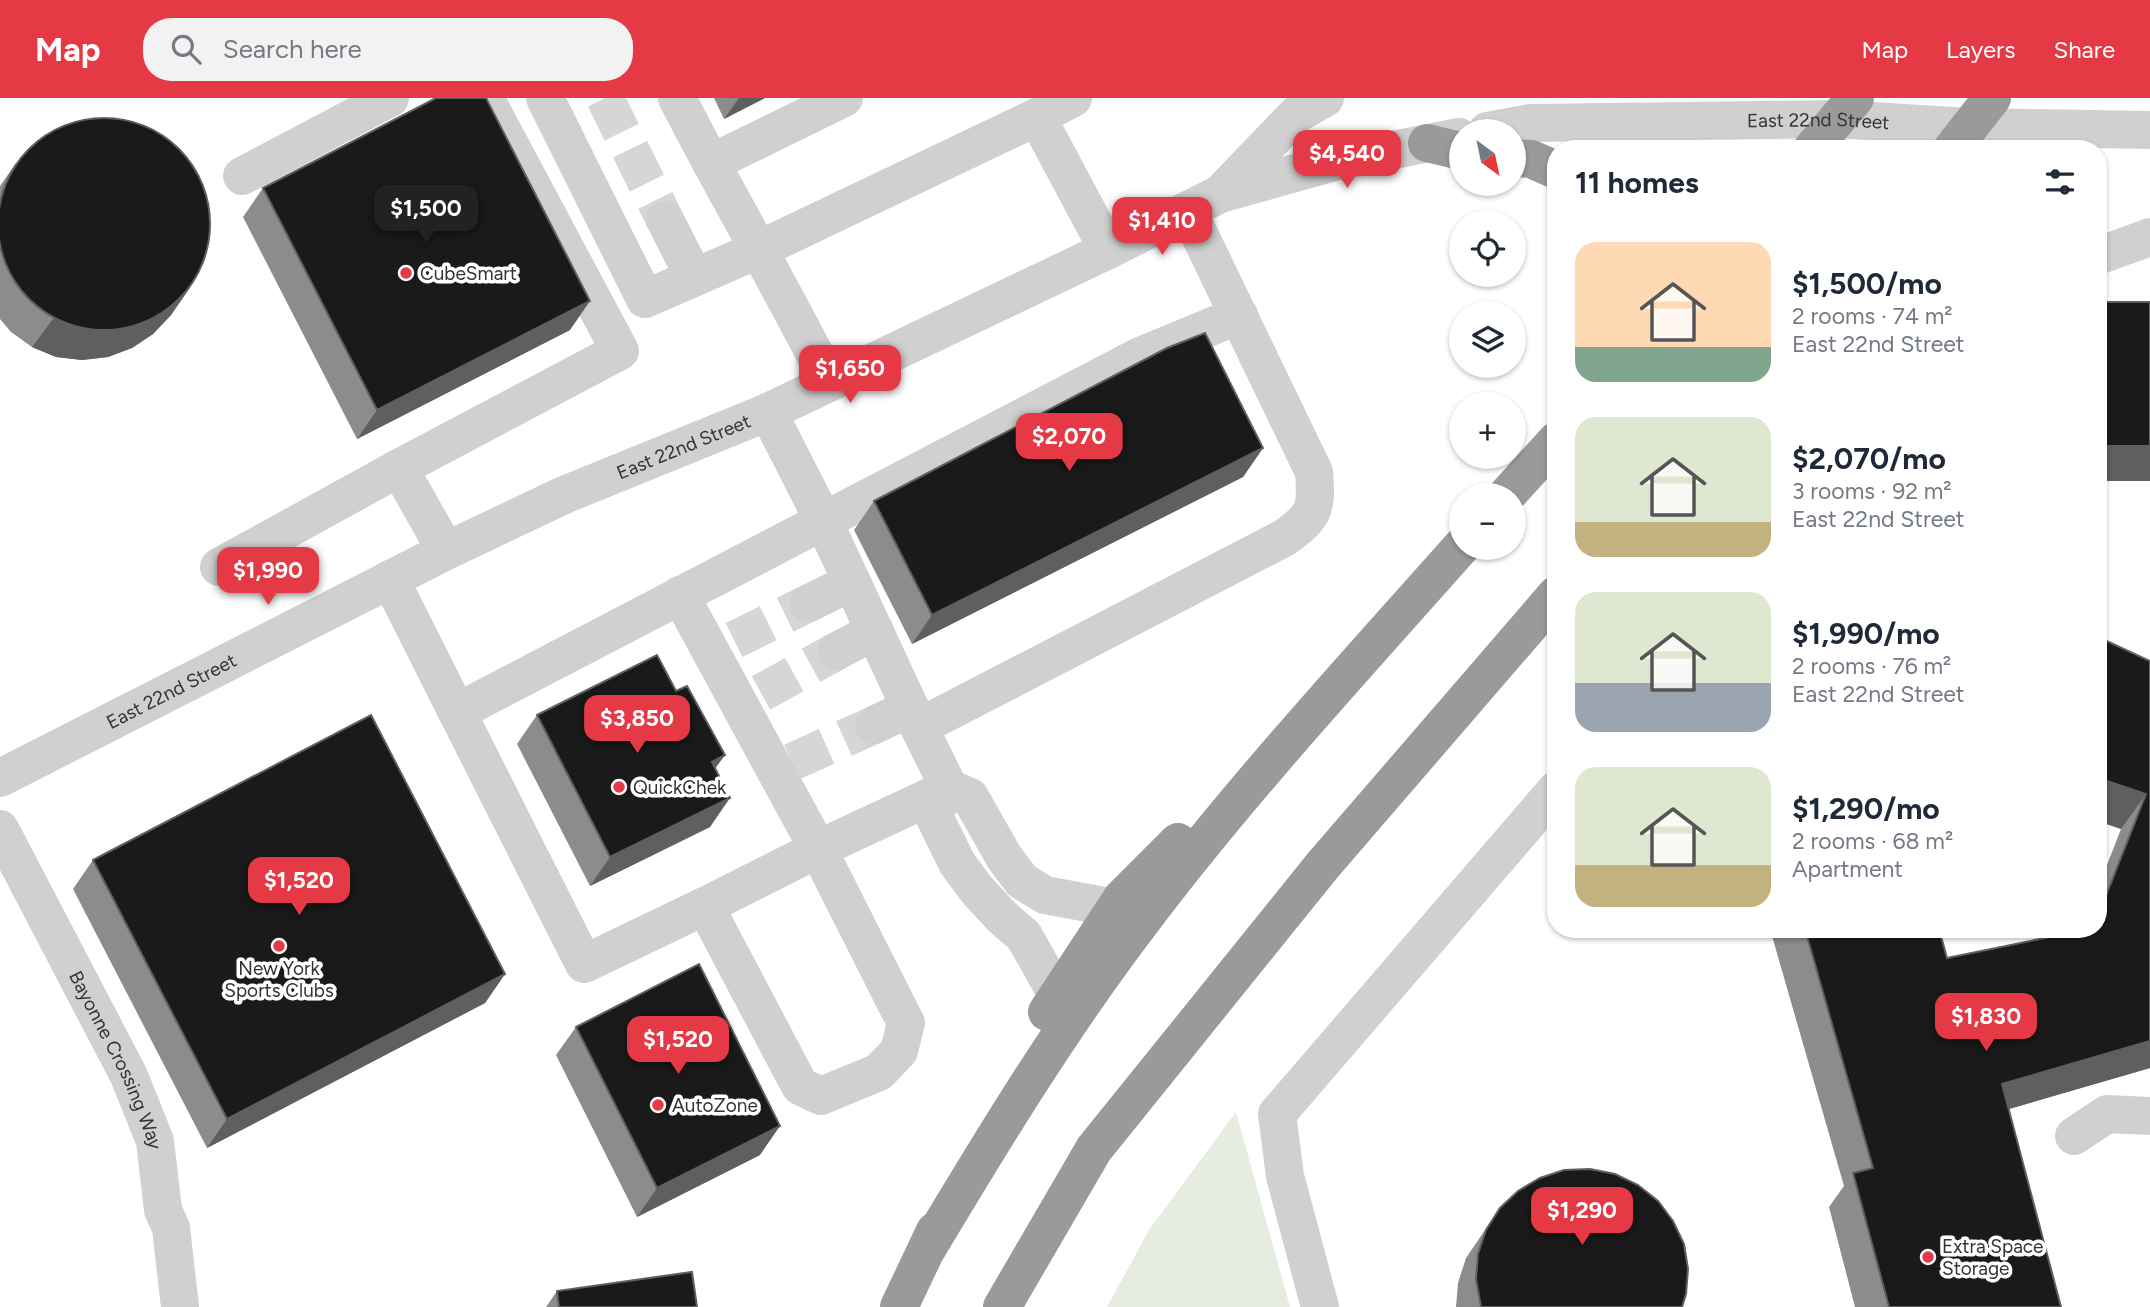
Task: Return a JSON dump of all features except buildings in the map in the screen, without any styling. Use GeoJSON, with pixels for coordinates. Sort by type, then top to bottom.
{"type":"FeatureCollection","features":[{"type":"Feature","properties":{"kind":"highway"},"geometry":{"type":"LineString","coordinates":[[1820,140],[1847,108]]}},
{"type":"Feature","properties":{"kind":"highway"},"geometry":{"type":"LineString","coordinates":[[1526,159],[1547,166]]}},
{"type":"Feature","properties":{"kind":"highway"},"geometry":{"type":"LineString","coordinates":[[1518,483],[1547,451]]}},
{"type":"Feature","properties":{"kind":"highway"},"geometry":{"type":"LineString","coordinates":[[924,1254],[1020,1094],[1137,926],[1257,777],[1449,560]]}},
{"type":"Feature","properties":{"kind":"highway"},"geometry":{"type":"LineString","coordinates":[[1002,1307],[1094,1149],[1323,864],[1547,605]]}},
{"type":"Feature","properties":{"kind":"highway"},"geometry":{"type":"LineString","coordinates":[[899,1307],[995,1101],[1057,995],[1115,908],[1131,888],[1370,649]]}},
{"type":"Feature","properties":{"kind":"street"},"geometry":{"type":"LineString","coordinates":[[242,176],[390,98]]}},
{"type":"Feature","properties":{"kind":"street"},"geometry":{"type":"LineString","coordinates":[[219,567],[621,351],[485,98]]}},
{"type":"Feature","properties":{"kind":"street"},"geometry":{"type":"LineString","coordinates":[[545,98],[645,299],[760,249],[1073,98]]}},
{"type":"Feature","properties":{"kind":"street"},"geometry":{"type":"LineString","coordinates":[[677,98],[829,382]]}},
{"type":"Feature","properties":{"kind":"street"},"geometry":{"type":"LineString","coordinates":[[711,163],[844,98]]}},
{"type":"Feature","properties":{"kind":"street"},"geometry":{"type":"LineString","coordinates":[[1611,98],[1656,122]]}},
{"type":"Feature","properties":{"kind":"street"},"geometry":{"type":"LineString","coordinates":[[874,725],[915,717],[1284,538],[1304,523],[1316,502],[1314,472],[1239,315],[1204,202],[1303,103]]}},
{"type":"Feature","properties":{"kind":"street","name":"East 22nd Street"},"geometry":{"type":"LineString","coordinates":[[1526,124],[1656,122],[1847,108],[1971,125],[2150,130]]}},
{"type":"Feature","properties":{"kind":"street"},"geometry":{"type":"LineString","coordinates":[[1037,117],[1108,250]]}},
{"type":"Feature","properties":{"kind":"street","name":"East 22nd Street"},"geometry":{"type":"LineString","coordinates":[[0,778],[446,551],[564,495],[768,412],[1204,202],[1338,161],[1449,143]]}},
{"type":"Feature","properties":{"kind":"street"},"geometry":{"type":"LineString","coordinates":[[665,220],[694,277]]}},
{"type":"Feature","properties":{"kind":"street"},"geometry":{"type":"LineString","coordinates":[[2107,253],[2150,237]]}},
{"type":"Feature","properties":{"kind":"street"},"geometry":{"type":"LineString","coordinates":[[457,712],[1138,357],[1239,315]]}},
{"type":"Feature","properties":{"kind":"street"},"geometry":{"type":"LineString","coordinates":[[768,412],[823,520],[950,788],[970,797],[1004,857],[1022,881],[1045,895],[1115,908]]}},
{"type":"Feature","properties":{"kind":"street"},"geometry":{"type":"LineString","coordinates":[[399,468],[446,551]]}},
{"type":"Feature","properties":{"kind":"street"},"geometry":{"type":"LineString","coordinates":[[390,579],[584,964],[818,849],[950,788]]}},
{"type":"Feature","properties":{"kind":"street"},"geometry":{"type":"LineString","coordinates":[[809,603],[852,582]]}},
{"type":"Feature","properties":{"kind":"street"},"geometry":{"type":"LineString","coordinates":[[680,595],[723,646],[784,766],[818,849],[906,1023],[899,1051],[880,1072],[821,1096],[800,1086],[705,906]]}},
{"type":"Feature","properties":{"kind":"street"},"geometry":{"type":"LineString","coordinates":[[837,652],[875,631]]}},
{"type":"Feature","properties":{"kind":"street"},"geometry":{"type":"LineString","coordinates":[[950,788],[933,814],[957,863],[976,890],[1024,936],[1057,995]]}},
{"type":"Feature","properties":{"kind":"street"},"geometry":{"type":"LineString","coordinates":[[1320,1307],[1285,1176],[1277,1114],[1547,800]]}},
{"type":"Feature","properties":{"kind":"street","name":"Bayonne Crossing Way"},"geometry":{"type":"LineString","coordinates":[[0,829],[129,1076],[155,1141],[163,1210],[171,1228],[180,1307]]}},
{"type":"Feature","properties":{"kind":"street"},"geometry":{"type":"LineString","coordinates":[[2074,1136],[2107,1114],[2150,1116]]}},
{"type":"Feature","properties":{"kind":"shaded area"},"geometry":{"type":"Polygon","coordinates":[[[1236,1112],[1290,1307],[1107,1307],[1149,1230],[1236,1112]]]}},
{"type":"Feature","properties":{"kind":"tunnel"},"geometry":{"type":"LineString","coordinates":[[605,98],[665,220]]}},
{"type":"Feature","properties":{"kind":"tunnel"},"geometry":{"type":"LineString","coordinates":[[734,640],[809,603]]}},
{"type":"Feature","properties":{"kind":"tunnel"},"geometry":{"type":"LineString","coordinates":[[761,693],[837,651]]}},
{"type":"Feature","properties":{"kind":"tunnel"},"geometry":{"type":"LineString","coordinates":[[792,762],[874,725]]}},
{"type":"Feature","properties":{"kind":"place","name":"CubeSmart"},"geometry":{"type":"Point","coordinates":[406,273]}},
{"type":"Feature","properties":{"kind":"place","name":"QuickChek"},"geometry":{"type":"Point","coordinates":[619,787]}},
{"type":"Feature","properties":{"kind":"place","name":"New York Sports Clubs"},"geometry":{"type":"Point","coordinates":[279,946]}},
{"type":"Feature","properties":{"kind":"place","name":"AutoZone"},"geometry":{"type":"Point","coordinates":[658,1105]}},
{"type":"Feature","properties":{"kind":"place","name":"Extra Space Storage"},"geometry":{"type":"Point","coordinates":[1928,1257]}}]}
